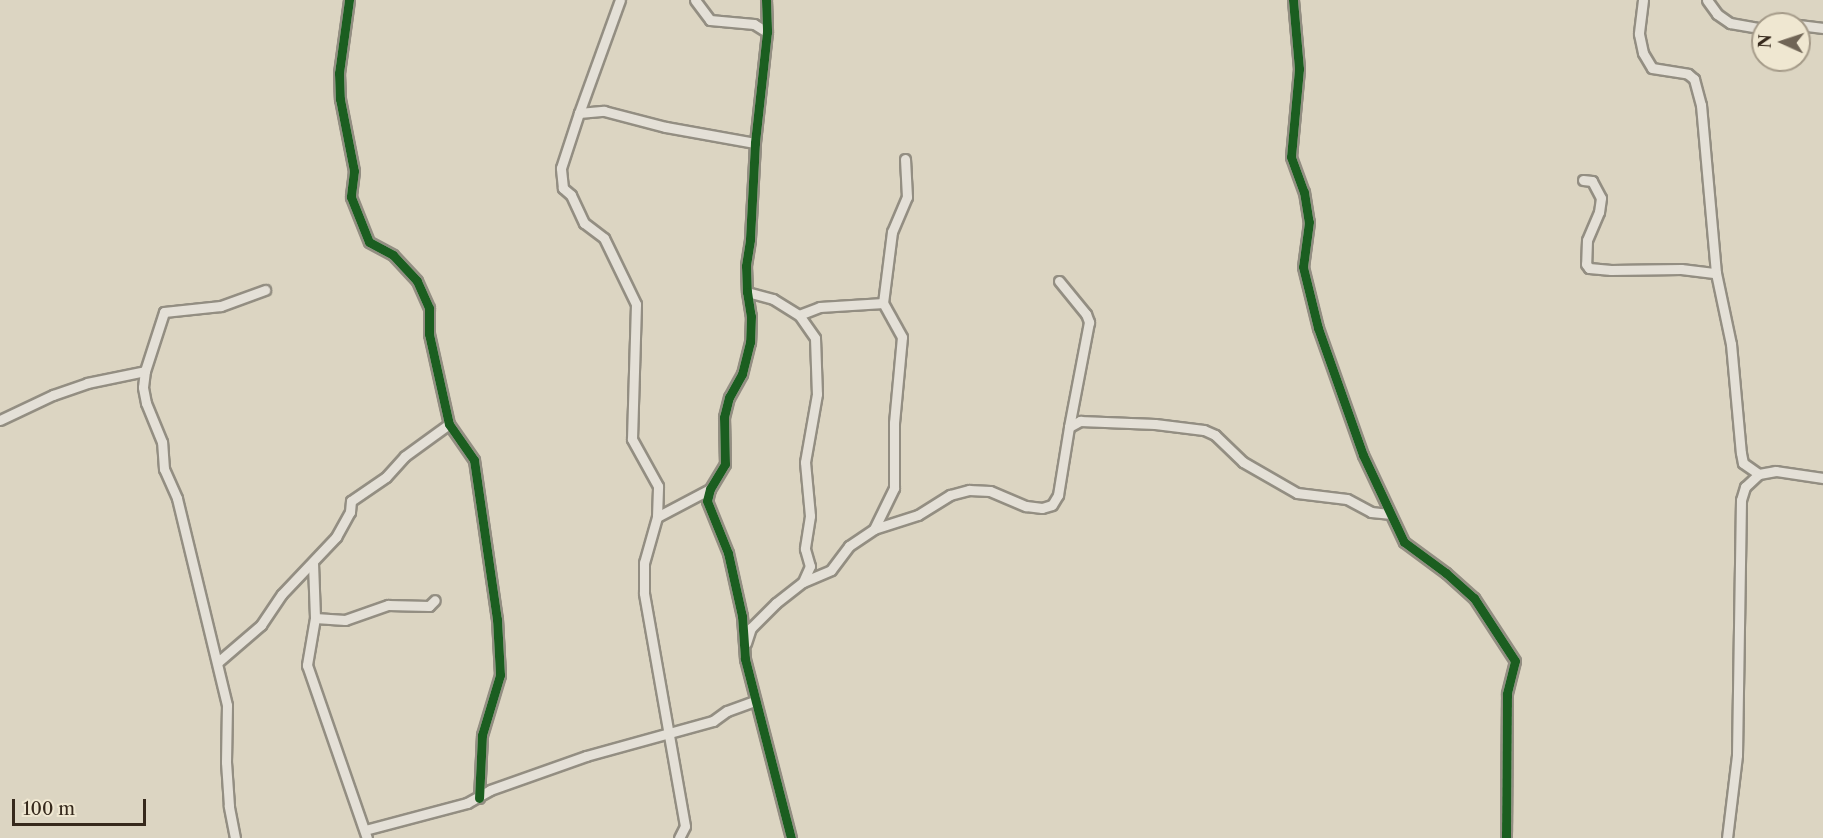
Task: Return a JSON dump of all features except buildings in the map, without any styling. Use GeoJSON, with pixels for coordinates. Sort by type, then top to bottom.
{"type":"FeatureCollection","features":[{"type":"Feature","properties":{"kind":"street"},"geometry":{"type":"LineString","coordinates":[[349,0],[339,73],[340,99],[354,171],[351,197],[369,242],[393,255],[417,281],[429,308],[429,334],[449,424],[474,460],[497,619],[500,675],[482,735],[479,798]]}},
{"type":"Feature","properties":{"kind":"street"},"geometry":{"type":"LineString","coordinates":[[620,0],[561,168],[563,188],[571,195],[584,223],[604,238],[636,304],[632,439],[658,486],[657,517],[644,563],[644,593],[685,826],[679,838]]}},
{"type":"Feature","properties":{"kind":"street"},"geometry":{"type":"LineString","coordinates":[[694,0],[710,20],[754,24],[767,32]]}},
{"type":"Feature","properties":{"kind":"street"},"geometry":{"type":"LineString","coordinates":[[766,0],[767,32],[755,143],[747,291],[751,316],[750,342],[742,374],[729,397],[724,417],[725,464],[710,489],[707,501],[728,553],[742,616],[745,660],[791,838]]}},
{"type":"Feature","properties":{"kind":"street"},"geometry":{"type":"LineString","coordinates":[[1293,0],[1299,69],[1291,157],[1304,192],[1309,222],[1303,267],[1318,328],[1342,402],[1363,455],[1384,495],[1389,514],[1404,542],[1446,573],[1474,598],[1515,661],[1507,694],[1506,838]]}},
{"type":"Feature","properties":{"kind":"street"},"geometry":{"type":"LineString","coordinates":[[1643,0],[1639,34],[1643,53],[1653,68],[1688,74],[1694,80],[1701,105],[1716,273],[1731,344],[1741,453],[1743,463],[1759,474]]}},
{"type":"Feature","properties":{"kind":"street"},"geometry":{"type":"LineString","coordinates":[[1707,0],[1717,14],[1730,23],[1751,27]]}},
{"type":"Feature","properties":{"kind":"street"},"geometry":{"type":"LineString","coordinates":[[579,113],[604,111],[666,127],[755,143]]}},
{"type":"Feature","properties":{"kind":"street"},"geometry":{"type":"LineString","coordinates":[[873,529],[894,488],[894,423],[902,337],[883,303],[892,232],[907,197],[904,159]]}},
{"type":"Feature","properties":{"kind":"street"},"geometry":{"type":"LineString","coordinates":[[1583,180],[1592,181],[1601,198],[1599,212],[1587,240],[1586,264],[1589,268],[1681,269],[1716,273]]}},
{"type":"Feature","properties":{"kind":"street"},"geometry":{"type":"LineString","coordinates":[[745,647],[751,628],[776,603],[803,582],[831,570],[849,546],[873,529],[918,515],[950,495],[969,490],[990,491],[1026,506],[1042,508],[1052,505],[1058,495],[1089,322],[1086,314],[1059,281]]}},
{"type":"Feature","properties":{"kind":"street"},"geometry":{"type":"LineString","coordinates":[[236,838],[227,773],[227,705],[177,498],[164,469],[157,427],[146,403],[143,387],[145,372],[164,312],[222,306],[265,290]]}},
{"type":"Feature","properties":{"kind":"street"},"geometry":{"type":"LineString","coordinates":[[747,291],[773,299],[799,315],[815,338],[817,394],[805,462],[810,516],[806,549],[810,566],[803,582]]}},
{"type":"Feature","properties":{"kind":"street"},"geometry":{"type":"LineString","coordinates":[[799,315],[820,307],[883,303]]}},
{"type":"Feature","properties":{"kind":"street"},"geometry":{"type":"LineString","coordinates":[[0,420],[53,395],[87,383],[145,372]]}},
{"type":"Feature","properties":{"kind":"street"},"geometry":{"type":"LineString","coordinates":[[1069,427],[1080,421],[1102,421],[1204,430],[1215,435],[1244,462],[1298,493],[1347,499],[1371,512],[1389,514]]}},
{"type":"Feature","properties":{"kind":"street"},"geometry":{"type":"LineString","coordinates":[[218,662],[261,625],[282,594],[336,537],[350,512],[351,501],[386,477],[405,456],[449,424]]}},
{"type":"Feature","properties":{"kind":"street"},"geometry":{"type":"LineString","coordinates":[[1727,838],[1737,755],[1741,500],[1745,487],[1759,474],[1776,471],[1823,478]]}},
{"type":"Feature","properties":{"kind":"street"},"geometry":{"type":"LineString","coordinates":[[657,517],[710,489]]}},
{"type":"Feature","properties":{"kind":"street"},"geometry":{"type":"LineString","coordinates":[[313,563],[315,618],[307,665],[366,834],[479,798],[490,790],[575,759],[713,721],[727,711],[755,701]]}},
{"type":"Feature","properties":{"kind":"street"},"geometry":{"type":"LineString","coordinates":[[315,618],[345,620],[388,604],[429,606],[435,600]]}},
{"type":"Feature","properties":{"kind":"cycle path"},"geometry":{"type":"LineString","coordinates":[[349,0],[339,73],[340,99],[354,171],[351,197],[369,242],[393,255],[417,281],[429,308],[429,334],[449,424],[474,460],[497,619],[500,675],[482,735],[479,798]]}},
{"type":"Feature","properties":{"kind":"cycle path"},"geometry":{"type":"LineString","coordinates":[[766,0],[767,32],[755,143],[750,240],[746,266],[751,316],[750,342],[742,374],[729,397],[724,417],[725,464],[710,489],[707,501],[728,553],[742,616],[745,659],[791,838]]}},
{"type":"Feature","properties":{"kind":"cycle path"},"geometry":{"type":"LineString","coordinates":[[1293,0],[1299,69],[1291,157],[1304,192],[1309,222],[1303,267],[1318,328],[1363,455],[1404,542],[1446,573],[1474,598],[1515,661],[1507,694],[1506,838]]}}]}
